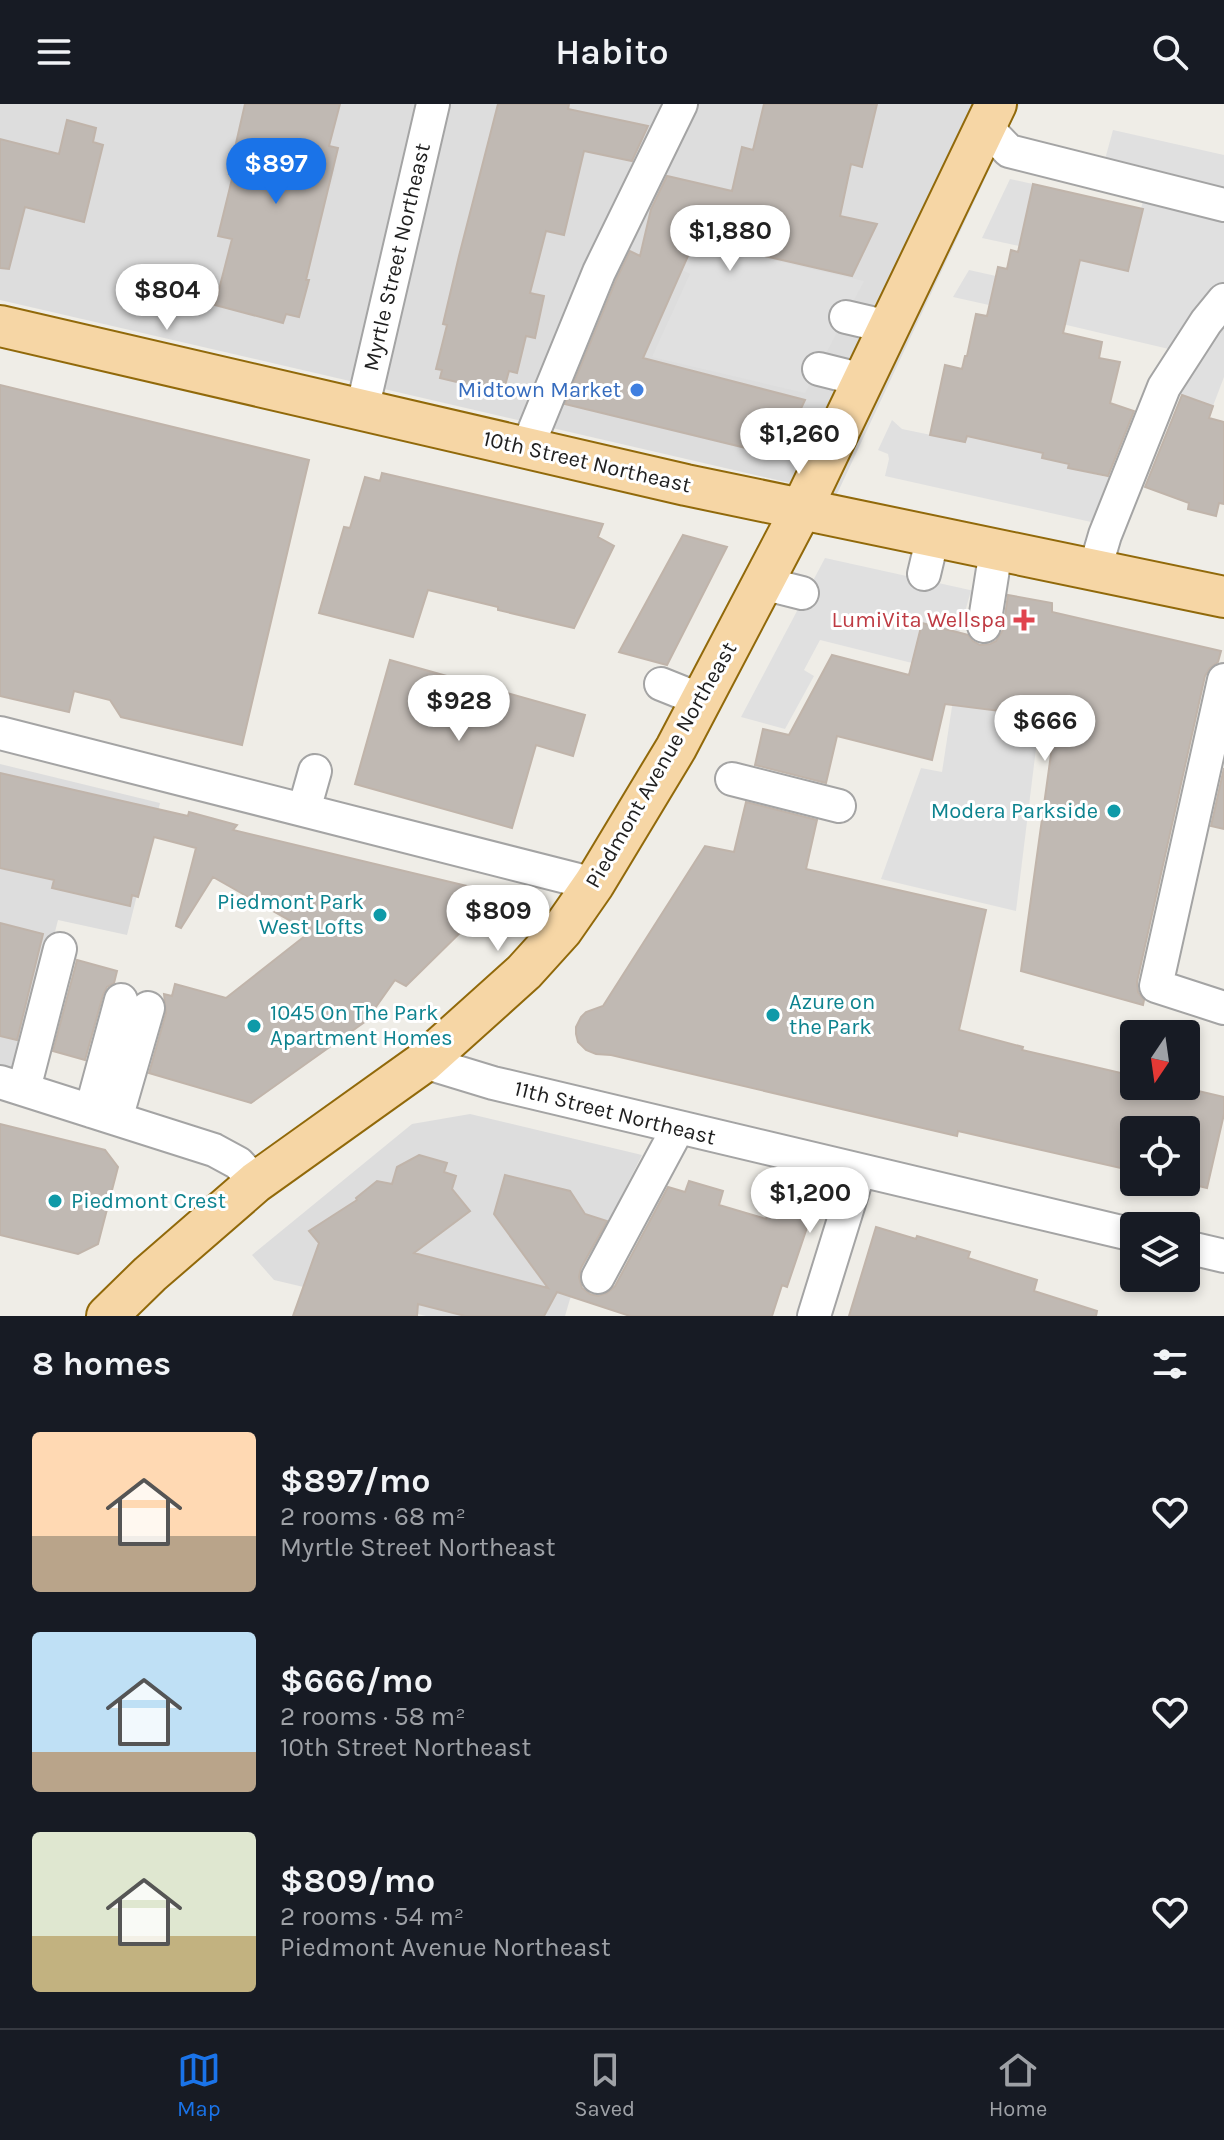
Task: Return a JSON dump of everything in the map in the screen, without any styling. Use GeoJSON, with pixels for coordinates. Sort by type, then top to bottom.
{"type":"FeatureCollection","features":[{"type":"Feature","properties":{"kind":"main road","name":"Piedmont Avenue Northeast"},"geometry":{"type":"LineString","coordinates":[[107,1316],[150,1274],[256,1182],[424,1062],[524,972],[562,930],[594,884],[676,748],[801,510],[991,115]]}},
{"type":"Feature","properties":{"kind":"main road","name":"10th Street Northeast"},"geometry":{"type":"LineString","coordinates":[[0,326],[801,510],[929,555],[996,550],[1224,597]]}},
{"type":"Feature","properties":{"kind":"street","name":"Myrtle Street Northeast"},"geometry":{"type":"LineString","coordinates":[[362,410],[433,104]]}},
{"type":"Feature","properties":{"kind":"street"},"geometry":{"type":"LineString","coordinates":[[527,448],[599,272],[681,104]]}},
{"type":"Feature","properties":{"kind":"street"},"geometry":{"type":"LineString","coordinates":[[991,115],[1009,151],[1224,205]]}},
{"type":"Feature","properties":{"kind":"street"},"geometry":{"type":"LineString","coordinates":[[1095,569],[1105,535],[1164,387],[1224,300]]}},
{"type":"Feature","properties":{"kind":"street"},"geometry":{"type":"LineString","coordinates":[[846,317],[889,327]]}},
{"type":"Feature","properties":{"kind":"street"},"geometry":{"type":"LineString","coordinates":[[819,369],[863,380]]}},
{"type":"Feature","properties":{"kind":"street"},"geometry":{"type":"LineString","coordinates":[[984,626],[996,550]]}},
{"type":"Feature","properties":{"kind":"street"},"geometry":{"type":"LineString","coordinates":[[762,583],[802,593]]}},
{"type":"Feature","properties":{"kind":"street"},"geometry":{"type":"LineString","coordinates":[[1224,680],[1156,986],[1224,1008]]}},
{"type":"Feature","properties":{"kind":"street"},"geometry":{"type":"LineString","coordinates":[[661,684],[701,700]]}},
{"type":"Feature","properties":{"kind":"street"},"geometry":{"type":"LineString","coordinates":[[0,733],[594,884]]}},
{"type":"Feature","properties":{"kind":"street"},"geometry":{"type":"LineString","coordinates":[[304,810],[315,771]]}},
{"type":"Feature","properties":{"kind":"street"},"geometry":{"type":"LineString","coordinates":[[732,779],[839,806]]}},
{"type":"Feature","properties":{"kind":"street"},"geometry":{"type":"LineString","coordinates":[[60,949],[12,1086],[214,1150],[238,1163],[256,1182]]}},
{"type":"Feature","properties":{"kind":"street"},"geometry":{"type":"LineString","coordinates":[[104,1115],[135,1004]]}},
{"type":"Feature","properties":{"kind":"street","name":"11th Street Northeast"},"geometry":{"type":"LineString","coordinates":[[424,1062],[465,1076],[678,1128],[1120,1232]]}},
{"type":"Feature","properties":{"kind":"street"},"geometry":{"type":"LineString","coordinates":[[598,1277],[678,1128]]}},
{"type":"Feature","properties":{"kind":"street"},"geometry":{"type":"LineString","coordinates":[[814,1316],[859,1171]]}},
{"type":"Feature","properties":{"kind":"street"},"geometry":{"type":"LineString","coordinates":[[1200,1250],[1224,1256]]}},
{"type":"Feature","properties":{"kind":"shaded area"},"geometry":{"type":"Polygon","coordinates":[[[0,104],[1020,104],[837,494],[0,300],[0,104]]]}},
{"type":"Feature","properties":{"kind":"shaded area"},"geometry":{"type":"Polygon","coordinates":[[[1113,130],[1224,155],[1224,377],[1213,406],[1177,393],[1186,353],[1058,323],[1079,260],[1128,270],[1146,186],[1101,174],[1113,130]]]}},
{"type":"Feature","properties":{"kind":"shaded area"},"geometry":{"type":"Polygon","coordinates":[[[1010,179],[1033,184],[1019,246],[982,238],[1010,179]]]}},
{"type":"Feature","properties":{"kind":"shaded area"},"geometry":{"type":"Polygon","coordinates":[[[688,241],[864,281],[805,393],[652,357],[690,274],[678,268],[688,241]]]}},
{"type":"Feature","properties":{"kind":"shaded area"},"geometry":{"type":"Polygon","coordinates":[[[969,270],[996,276],[989,305],[953,297],[969,270]]]}},
{"type":"Feature","properties":{"kind":"shaded area"},"geometry":{"type":"Polygon","coordinates":[[[892,420],[902,429],[965,442],[967,436],[1043,453],[1042,458],[1069,464],[1069,468],[1106,477],[1119,475],[1100,524],[885,476],[888,454],[878,450],[892,420]]]}},
{"type":"Feature","properties":{"kind":"shaded area"},"geometry":{"type":"Polygon","coordinates":[[[825,558],[970,590],[1002,594],[988,709],[1040,716],[1016,911],[881,879],[921,768],[942,772],[955,687],[969,635],[970,594],[959,633],[922,623],[912,663],[820,640],[804,670],[814,676],[785,729],[741,717],[825,558]]]}},
{"type":"Feature","properties":{"kind":"shaded area"},"geometry":{"type":"Polygon","coordinates":[[[0,764],[160,803],[127,935],[58,920],[19,1073],[0,1064],[0,764]]]}},
{"type":"Feature","properties":{"kind":"shaded area"},"geometry":{"type":"Polygon","coordinates":[[[470,1114],[642,1155],[570,1299],[565,1316],[426,1316],[274,1280],[252,1255],[412,1124],[470,1114]]]}},
{"type":"Feature","properties":{"kind":"building"},"geometry":{"type":"Polygon","coordinates":[[[245,104],[340,104],[329,146],[338,148],[306,280],[309,280],[299,317],[286,314],[283,323],[215,305],[232,239],[218,236],[233,175],[229,174],[245,104]]]}},
{"type":"Feature","properties":{"kind":"building"},"geometry":{"type":"Polygon","coordinates":[[[498,104],[569,104],[568,109],[648,126],[632,161],[584,151],[564,235],[546,231],[530,293],[544,296],[535,338],[526,336],[517,373],[509,371],[503,393],[440,378],[442,370],[436,369],[447,325],[443,324],[498,104]]]}},
{"type":"Feature","properties":{"kind":"building"},"geometry":{"type":"Polygon","coordinates":[[[764,104],[877,104],[862,167],[851,164],[840,216],[877,224],[852,276],[695,240],[643,358],[805,400],[779,456],[565,404],[630,251],[640,256],[651,209],[667,176],[732,191],[742,147],[753,150],[764,104]]]}},
{"type":"Feature","properties":{"kind":"building"},"geometry":{"type":"Polygon","coordinates":[[[67,120],[96,128],[93,142],[103,145],[84,222],[25,207],[9,269],[0,268],[0,139],[59,154],[67,120]]]}},
{"type":"Feature","properties":{"kind":"building"},"geometry":{"type":"Polygon","coordinates":[[[1033,184],[1143,209],[1128,271],[1080,260],[1063,333],[1102,342],[1099,358],[1120,362],[1110,403],[1134,411],[1108,476],[1068,468],[1069,464],[1042,458],[1043,453],[967,436],[965,442],[930,435],[945,365],[962,369],[976,314],[987,316],[998,267],[1007,269],[1011,250],[1018,252],[1033,184]]]}},
{"type":"Feature","properties":{"kind":"building"},"geometry":{"type":"Polygon","coordinates":[[[0,385],[309,460],[242,745],[121,717],[110,700],[74,691],[69,712],[0,696],[0,385]]]}},
{"type":"Feature","properties":{"kind":"building"},"geometry":{"type":"Polygon","coordinates":[[[1182,395],[1213,406],[1209,418],[1224,422],[1224,504],[1219,503],[1216,516],[1188,509],[1189,503],[1145,487],[1182,395]]]}},
{"type":"Feature","properties":{"kind":"building"},"geometry":{"type":"Polygon","coordinates":[[[382,473],[603,524],[598,537],[614,546],[574,628],[428,590],[413,637],[319,613],[344,527],[350,528],[365,477],[380,481],[382,473]]]}},
{"type":"Feature","properties":{"kind":"building"},"geometry":{"type":"Polygon","coordinates":[[[683,535],[727,547],[667,665],[619,652],[683,535]]]}},
{"type":"Feature","properties":{"kind":"building","name":"Modera Parkside"},"geometry":{"type":"Polygon","coordinates":[[[1008,595],[1052,603],[1052,612],[1221,651],[1218,662],[1205,676],[1137,982],[1143,1005],[1021,971],[1056,718],[945,704],[932,760],[837,736],[826,783],[755,765],[763,729],[789,735],[832,655],[909,675],[922,623],[968,635],[980,645],[990,644],[1003,630],[1008,595]]]}},
{"type":"Feature","properties":{"kind":"building"},"geometry":{"type":"Polygon","coordinates":[[[390,660],[585,715],[573,756],[536,745],[512,828],[355,784],[390,660]]]}},
{"type":"Feature","properties":{"kind":"building"},"geometry":{"type":"Polygon","coordinates":[[[1224,768],[1224,829],[1211,826],[1224,768]]]}},
{"type":"Feature","properties":{"kind":"building"},"geometry":{"type":"Polygon","coordinates":[[[0,773],[188,816],[189,812],[237,825],[233,830],[467,886],[478,886],[486,892],[488,907],[406,986],[395,980],[366,1021],[251,1103],[149,1073],[166,1013],[164,994],[172,996],[175,984],[226,998],[310,932],[213,877],[181,928],[176,926],[196,848],[154,837],[138,897],[132,895],[130,906],[52,888],[54,880],[0,868],[0,773]]]}},
{"type":"Feature","properties":{"kind":"building","name":"Azure on the Park"},"geometry":{"type":"Polygon","coordinates":[[[746,802],[817,820],[806,869],[986,910],[959,1030],[1023,1047],[1022,1050],[1120,1073],[1120,1100],[1200,1100],[1200,1091],[1224,1097],[1224,1114],[1207,1188],[1200,1186],[1200,1116],[1120,1116],[1120,1168],[958,1131],[957,1136],[586,1050],[578,1042],[576,1034],[581,1017],[603,1006],[705,846],[734,852],[746,802]]]}},
{"type":"Feature","properties":{"kind":"building"},"geometry":{"type":"Polygon","coordinates":[[[0,923],[43,934],[17,1040],[0,1036],[0,923]]]}},
{"type":"Feature","properties":{"kind":"building"},"geometry":{"type":"Polygon","coordinates":[[[77,960],[117,971],[114,983],[107,987],[103,995],[85,1060],[53,1051],[77,960]]]}},
{"type":"Feature","properties":{"kind":"building","name":"Piedmont Crest"},"geometry":{"type":"Polygon","coordinates":[[[0,1124],[105,1150],[118,1167],[98,1244],[78,1254],[0,1235],[0,1124]]]}},
{"type":"Feature","properties":{"kind":"building"},"geometry":{"type":"Polygon","coordinates":[[[419,1155],[447,1163],[444,1172],[456,1176],[452,1189],[470,1211],[414,1253],[548,1288],[494,1214],[505,1175],[570,1191],[585,1214],[607,1221],[579,1277],[582,1288],[598,1296],[615,1286],[668,1187],[685,1192],[689,1181],[723,1191],[719,1205],[766,1219],[778,1183],[818,1195],[787,1287],[782,1285],[772,1316],[630,1316],[557,1292],[544,1316],[465,1316],[418,1304],[417,1316],[293,1316],[319,1243],[309,1231],[357,1200],[377,1181],[392,1184],[397,1167],[419,1155]]]}},
{"type":"Feature","properties":{"kind":"building"},"geometry":{"type":"Polygon","coordinates":[[[876,1227],[970,1252],[968,1258],[1037,1280],[1034,1291],[1097,1311],[1096,1316],[849,1316],[876,1227]]]}},
{"type":"Feature","properties":{"kind":"place","name":"Midtown Market"},"geometry":{"type":"Point","coordinates":[637,390]}},
{"type":"Feature","properties":{"kind":"place","name":"LumiVita Wellspa"},"geometry":{"type":"Point","coordinates":[1024,620]}},
{"type":"Feature","properties":{"kind":"place","name":"Modera Parkside"},"geometry":{"type":"Point","coordinates":[1114,811]}},
{"type":"Feature","properties":{"kind":"place","name":"Piedmont Park West Lofts"},"geometry":{"type":"Point","coordinates":[380,915]}},
{"type":"Feature","properties":{"kind":"place","name":"Azure on the Park"},"geometry":{"type":"Point","coordinates":[773,1015]}},
{"type":"Feature","properties":{"kind":"place","name":"1045 On The Park Apartment Homes"},"geometry":{"type":"Point","coordinates":[254,1026]}},
{"type":"Feature","properties":{"kind":"place","name":"Piedmont Crest"},"geometry":{"type":"Point","coordinates":[55,1201]}}]}
